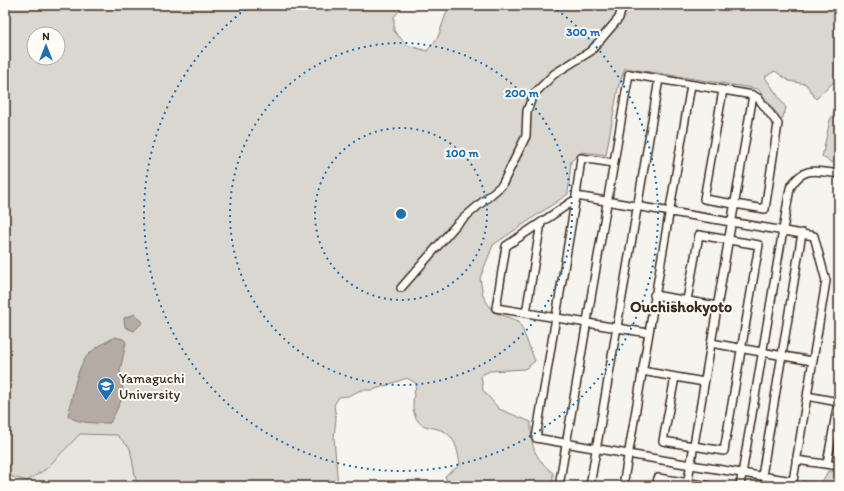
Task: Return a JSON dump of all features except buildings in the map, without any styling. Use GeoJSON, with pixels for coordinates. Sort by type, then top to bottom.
{"type":"FeatureCollection","features":[{"type":"Feature","properties":{"kind":"street"},"geometry":{"type":"LineString","coordinates":[[402,288],[457,224],[502,185],[526,136],[526,110],[533,95],[554,74],[591,52],[619,18],[623,5]]}},
{"type":"Feature","properties":{"kind":"street"},"geometry":{"type":"LineString","coordinates":[[559,486],[629,74],[753,95],[758,98],[778,124],[765,209],[704,199],[722,90]]}},
{"type":"Feature","properties":{"kind":"street"},"geometry":{"type":"LineString","coordinates":[[590,486],[659,79]]}},
{"type":"Feature","properties":{"kind":"street"},"geometry":{"type":"LineString","coordinates":[[623,486],[654,295],[691,85]]}},
{"type":"Feature","properties":{"kind":"street"},"geometry":{"type":"LineString","coordinates":[[688,484],[753,95]]}},
{"type":"Feature","properties":{"kind":"street"},"geometry":{"type":"LineString","coordinates":[[614,162],[581,158],[576,198],[556,318],[536,438],[742,474],[793,481],[826,280],[814,236],[732,220],[669,210],[664,211],[607,201],[576,198],[506,246],[496,308],[556,318],[617,328],[648,332]]}},
{"type":"Feature","properties":{"kind":"street"},"geometry":{"type":"LineString","coordinates":[[740,486],[790,188],[799,176],[805,172],[815,171],[839,174]]}},
{"type":"Feature","properties":{"kind":"street"},"geometry":{"type":"LineString","coordinates":[[526,313],[541,223]]}},
{"type":"Feature","properties":{"kind":"street"},"geometry":{"type":"LineString","coordinates":[[762,476],[802,233]]}},
{"type":"Feature","properties":{"kind":"street"},"geometry":{"type":"LineString","coordinates":[[674,377],[664,441],[724,451],[759,245],[699,234],[687,300]]}},
{"type":"Feature","properties":{"kind":"street"},"geometry":{"type":"LineString","coordinates":[[654,295],[717,306]]}},
{"type":"Feature","properties":{"kind":"street"},"geometry":{"type":"LineString","coordinates":[[711,343],[812,361]]}},
{"type":"Feature","properties":{"kind":"street"},"geometry":{"type":"LineString","coordinates":[[642,371],[704,382]]}},
{"type":"Feature","properties":{"kind":"street"},"geometry":{"type":"LineString","coordinates":[[807,396],[838,400],[837,424],[827,464]]}},
{"type":"Feature","properties":{"kind":"street"},"geometry":{"type":"LineString","coordinates":[[796,460],[839,466]]}},
{"type":"Feature","properties":{"kind":"street"},"geometry":{"type":"LineString","coordinates":[[656,486],[658,478],[688,484],[710,486]]}},
{"type":"Feature","properties":{"kind":"shaded area"},"geometry":{"type":"Polygon","coordinates":[[[5,5],[404,5],[394,17],[394,31],[407,45],[427,51],[438,37],[449,5],[839,5],[839,77],[816,99],[806,84],[789,81],[775,71],[765,77],[786,108],[782,120],[758,89],[625,68],[618,88],[606,155],[582,152],[571,161],[568,194],[493,245],[480,278],[483,296],[493,312],[519,321],[535,361],[525,369],[490,371],[481,375],[483,390],[499,409],[531,422],[534,450],[541,461],[553,473],[553,486],[449,486],[445,476],[460,465],[455,444],[446,432],[425,426],[416,419],[413,401],[417,384],[407,378],[373,390],[361,390],[348,396],[339,397],[334,405],[336,418],[334,438],[338,486],[137,486],[130,448],[117,435],[80,434],[46,469],[27,481],[5,475],[5,5]]]}},
{"type":"Feature","properties":{"kind":"shaded area"},"geometry":{"type":"Polygon","coordinates":[[[839,103],[839,164],[822,157],[830,120],[839,103]]]}},
{"type":"Feature","properties":{"kind":"shaded area"},"geometry":{"type":"Polygon","coordinates":[[[135,314],[143,322],[134,331],[125,327],[124,318],[135,314]]]}},
{"type":"Feature","properties":{"kind":"shaded area"},"geometry":{"type":"Polygon","coordinates":[[[115,337],[123,339],[126,342],[120,371],[123,392],[121,401],[110,423],[88,422],[72,419],[68,416],[75,384],[81,366],[92,351],[115,337]]]}},
{"type":"Feature","properties":{"kind":"shaded area"},"geometry":{"type":"Polygon","coordinates":[[[65,378],[169,486],[29,486],[65,378]]]}},
{"type":"Feature","properties":{"kind":"shaded area"},"geometry":{"type":"Polygon","coordinates":[[[828,471],[839,472],[839,486],[799,486],[802,481],[822,482],[828,471]]]}},
{"type":"Feature","properties":{"kind":"place","name":"Yamaguchi University"},"geometry":{"type":"Point","coordinates":[106,401]}},
{"type":"Feature","properties":{"kind":"district","name":"Ouchishokyoto"},"geometry":{"type":"Point","coordinates":[681,306]}}]}
